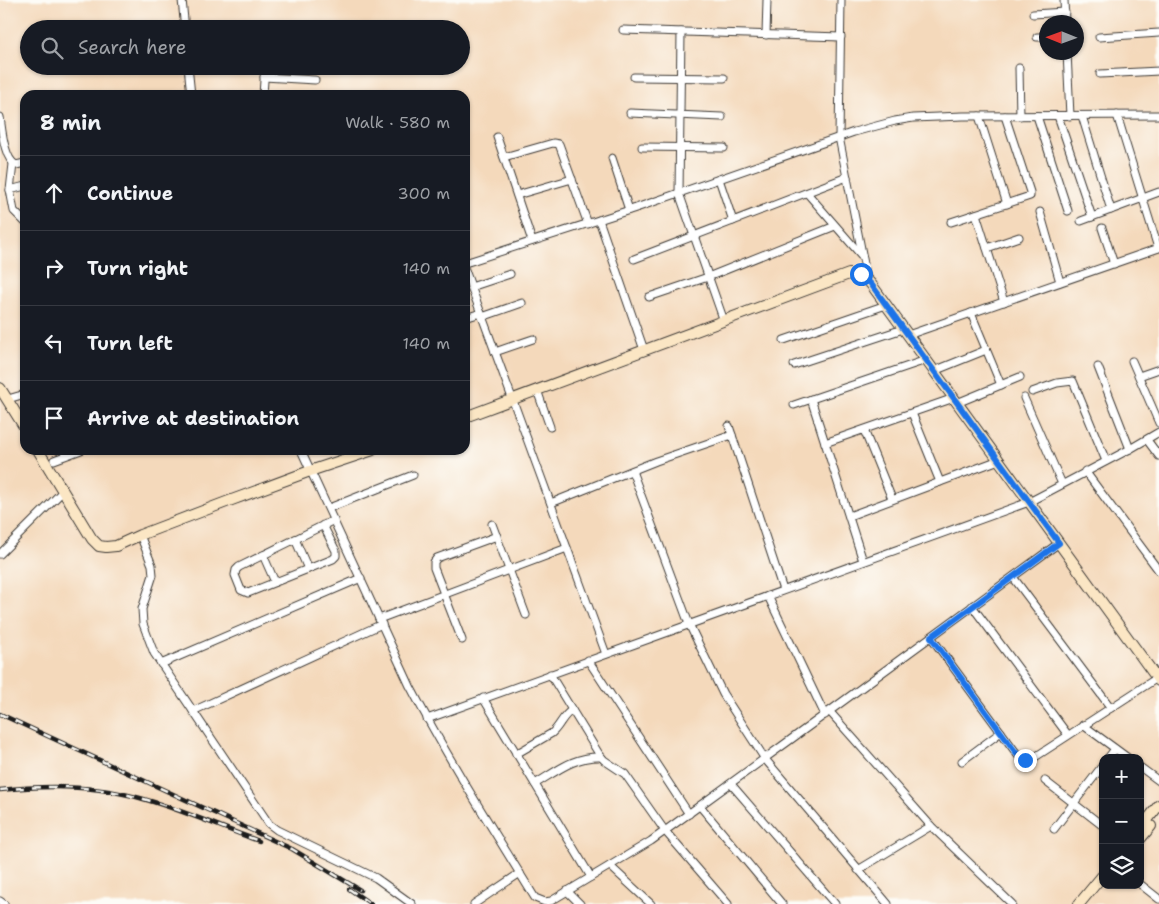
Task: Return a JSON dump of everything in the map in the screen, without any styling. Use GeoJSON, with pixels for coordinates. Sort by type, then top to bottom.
{"type":"FeatureCollection","features":[{"type":"Feature","properties":{"kind":"main road"},"geometry":{"type":"LineString","coordinates":[[470,415],[849,274],[861,274],[867,279],[906,332],[1158,679]]}},
{"type":"Feature","properties":{"kind":"main road"},"geometry":{"type":"LineString","coordinates":[[0,388],[20,419]]}},
{"type":"Feature","properties":{"kind":"main road"},"geometry":{"type":"LineString","coordinates":[[41,455],[89,534],[99,546],[106,547],[116,546],[310,471],[358,455]]}},
{"type":"Feature","properties":{"kind":"main road"},"geometry":{"type":"LineString","coordinates":[[1144,824],[1159,804]]}},
{"type":"Feature","properties":{"kind":"main road"},"geometry":{"type":"LineString","coordinates":[[1144,834],[1159,815]]}},
{"type":"Feature","properties":{"kind":"main road"},"geometry":{"type":"LineString","coordinates":[[1079,904],[1099,880]]}},
{"type":"Feature","properties":{"kind":"main road"},"geometry":{"type":"LineString","coordinates":[[1088,904],[1100,889]]}},
{"type":"Feature","properties":{"kind":"street"},"geometry":{"type":"LineString","coordinates":[[182,0],[184,20]]}},
{"type":"Feature","properties":{"kind":"street"},"geometry":{"type":"LineString","coordinates":[[766,35],[767,0]]}},
{"type":"Feature","properties":{"kind":"street"},"geometry":{"type":"LineString","coordinates":[[841,0],[839,137],[867,279]]}},
{"type":"Feature","properties":{"kind":"street"},"geometry":{"type":"LineString","coordinates":[[1033,14],[1065,12],[1064,0]]}},
{"type":"Feature","properties":{"kind":"street"},"geometry":{"type":"LineString","coordinates":[[623,30],[841,37]]}},
{"type":"Feature","properties":{"kind":"street"},"geometry":{"type":"LineString","coordinates":[[681,32],[678,193],[724,321]]}},
{"type":"Feature","properties":{"kind":"street"},"geometry":{"type":"LineString","coordinates":[[1099,37],[1159,33]]}},
{"type":"Feature","properties":{"kind":"street"},"geometry":{"type":"LineString","coordinates":[[1067,60],[1070,116]]}},
{"type":"Feature","properties":{"kind":"street"},"geometry":{"type":"LineString","coordinates":[[1019,68],[1020,116]]}},
{"type":"Feature","properties":{"kind":"street"},"geometry":{"type":"LineString","coordinates":[[1100,74],[1159,71]]}},
{"type":"Feature","properties":{"kind":"street"},"geometry":{"type":"LineString","coordinates":[[189,75],[190,90]]}},
{"type":"Feature","properties":{"kind":"street"},"geometry":{"type":"LineString","coordinates":[[263,90],[264,77],[316,80]]}},
{"type":"Feature","properties":{"kind":"street"},"geometry":{"type":"LineString","coordinates":[[634,77],[724,78]]}},
{"type":"Feature","properties":{"kind":"street"},"geometry":{"type":"LineString","coordinates":[[630,113],[722,117]]}},
{"type":"Feature","properties":{"kind":"street"},"geometry":{"type":"LineString","coordinates":[[794,366],[971,313],[1159,248],[1117,115]]}},
{"type":"Feature","properties":{"kind":"street"},"geometry":{"type":"LineString","coordinates":[[470,261],[588,224],[839,137],[904,120],[979,116],[1159,115]]}},
{"type":"Feature","properties":{"kind":"street"},"geometry":{"type":"LineString","coordinates":[[979,116],[1007,204]]}},
{"type":"Feature","properties":{"kind":"street"},"geometry":{"type":"LineString","coordinates":[[951,222],[1028,197],[1030,192],[1005,116]]}},
{"type":"Feature","properties":{"kind":"street"},"geometry":{"type":"LineString","coordinates":[[1036,116],[1068,211]]}},
{"type":"Feature","properties":{"kind":"street"},"geometry":{"type":"LineString","coordinates":[[1058,116],[1092,217]]}},
{"type":"Feature","properties":{"kind":"street"},"geometry":{"type":"LineString","coordinates":[[1082,116],[1110,210]]}},
{"type":"Feature","properties":{"kind":"street"},"geometry":{"type":"LineString","coordinates":[[0,117],[7,154],[13,164],[10,190],[14,211],[20,217]]}},
{"type":"Feature","properties":{"kind":"street"},"geometry":{"type":"LineString","coordinates":[[497,137],[532,241]]}},
{"type":"Feature","properties":{"kind":"street"},"geometry":{"type":"LineString","coordinates":[[504,158],[556,143],[561,147],[588,224]]}},
{"type":"Feature","properties":{"kind":"street"},"geometry":{"type":"LineString","coordinates":[[642,147],[724,148]]}},
{"type":"Feature","properties":{"kind":"street"},"geometry":{"type":"LineString","coordinates":[[612,158],[629,210]]}},
{"type":"Feature","properties":{"kind":"street"},"geometry":{"type":"LineString","coordinates":[[13,164],[20,163]]}},
{"type":"Feature","properties":{"kind":"street"},"geometry":{"type":"LineString","coordinates":[[634,259],[847,177]]}},
{"type":"Feature","properties":{"kind":"street"},"geometry":{"type":"LineString","coordinates":[[517,195],[572,178]]}},
{"type":"Feature","properties":{"kind":"street"},"geometry":{"type":"LineString","coordinates":[[720,179],[733,221]]}},
{"type":"Feature","properties":{"kind":"street"},"geometry":{"type":"LineString","coordinates":[[10,190],[20,187]]}},
{"type":"Feature","properties":{"kind":"street"},"geometry":{"type":"LineString","coordinates":[[1081,221],[1159,192]]}},
{"type":"Feature","properties":{"kind":"street"},"geometry":{"type":"LineString","coordinates":[[806,193],[862,256]]}},
{"type":"Feature","properties":{"kind":"street"},"geometry":{"type":"LineString","coordinates":[[1040,212],[1060,282]]}},
{"type":"Feature","properties":{"kind":"street"},"geometry":{"type":"LineString","coordinates":[[976,214],[1004,302]]}},
{"type":"Feature","properties":{"kind":"street"},"geometry":{"type":"LineString","coordinates":[[599,220],[644,350]]}},
{"type":"Feature","properties":{"kind":"street"},"geometry":{"type":"LineString","coordinates":[[649,297],[708,277],[836,226]]}},
{"type":"Feature","properties":{"kind":"street"},"geometry":{"type":"LineString","coordinates":[[1102,228],[1114,264]]}},
{"type":"Feature","properties":{"kind":"street"},"geometry":{"type":"LineString","coordinates":[[987,248],[1019,237]]}},
{"type":"Feature","properties":{"kind":"street"},"geometry":{"type":"LineString","coordinates":[[471,287],[510,274]]}},
{"type":"Feature","properties":{"kind":"street"},"geometry":{"type":"LineString","coordinates":[[470,284],[606,654]]}},
{"type":"Feature","properties":{"kind":"street"},"geometry":{"type":"LineString","coordinates":[[470,317],[522,303]]}},
{"type":"Feature","properties":{"kind":"street"},"geometry":{"type":"LineString","coordinates":[[784,340],[886,305]]}},
{"type":"Feature","properties":{"kind":"street"},"geometry":{"type":"LineString","coordinates":[[971,313],[1001,385]]}},
{"type":"Feature","properties":{"kind":"street"},"geometry":{"type":"LineString","coordinates":[[495,352],[534,339]]}},
{"type":"Feature","properties":{"kind":"street"},"geometry":{"type":"LineString","coordinates":[[934,371],[986,350]]}},
{"type":"Feature","properties":{"kind":"street"},"geometry":{"type":"LineString","coordinates":[[794,405],[926,360]]}},
{"type":"Feature","properties":{"kind":"street"},"geometry":{"type":"LineString","coordinates":[[1132,362],[1159,423]]}},
{"type":"Feature","properties":{"kind":"street"},"geometry":{"type":"LineString","coordinates":[[1098,367],[1130,449]]}},
{"type":"Feature","properties":{"kind":"street"},"geometry":{"type":"LineString","coordinates":[[1139,376],[1159,369]]}},
{"type":"Feature","properties":{"kind":"street"},"geometry":{"type":"LineString","coordinates":[[825,443],[912,413],[956,401],[1020,377]]}},
{"type":"Feature","properties":{"kind":"street"},"geometry":{"type":"LineString","coordinates":[[1032,392],[1057,382],[1073,381],[1106,461]]}},
{"type":"Feature","properties":{"kind":"street"},"geometry":{"type":"LineString","coordinates":[[537,390],[550,427]]}},
{"type":"Feature","properties":{"kind":"street"},"geometry":{"type":"LineString","coordinates":[[8,399],[20,395]]}},
{"type":"Feature","properties":{"kind":"street"},"geometry":{"type":"LineString","coordinates":[[1024,398],[1062,484]]}},
{"type":"Feature","properties":{"kind":"street"},"geometry":{"type":"LineString","coordinates":[[812,399],[863,561]]}},
{"type":"Feature","properties":{"kind":"street"},"geometry":{"type":"LineString","coordinates":[[912,413],[940,482]]}},
{"type":"Feature","properties":{"kind":"street"},"geometry":{"type":"LineString","coordinates":[[729,426],[783,590]]}},
{"type":"Feature","properties":{"kind":"street"},"geometry":{"type":"LineString","coordinates":[[864,430],[892,499]]}},
{"type":"Feature","properties":{"kind":"street"},"geometry":{"type":"LineString","coordinates":[[427,719],[1029,502],[1159,432]]}},
{"type":"Feature","properties":{"kind":"street"},"geometry":{"type":"LineString","coordinates":[[551,503],[732,435]]}},
{"type":"Feature","properties":{"kind":"street"},"geometry":{"type":"LineString","coordinates":[[1147,440],[1159,456]]}},
{"type":"Feature","properties":{"kind":"street"},"geometry":{"type":"LineString","coordinates":[[54,460],[68,455]]}},
{"type":"Feature","properties":{"kind":"street"},"geometry":{"type":"LineString","coordinates":[[303,455],[427,719],[469,792],[535,898],[545,903],[610,866],[665,831],[1059,543]]}},
{"type":"Feature","properties":{"kind":"street"},"geometry":{"type":"LineString","coordinates":[[849,516],[999,460]]}},
{"type":"Feature","properties":{"kind":"street"},"geometry":{"type":"LineString","coordinates":[[632,471],[688,624],[723,694],[765,759],[888,904]]}},
{"type":"Feature","properties":{"kind":"street"},"geometry":{"type":"LineString","coordinates":[[1085,472],[1159,571]]}},
{"type":"Feature","properties":{"kind":"street"},"geometry":{"type":"LineString","coordinates":[[328,508],[413,475]]}},
{"type":"Feature","properties":{"kind":"street"},"geometry":{"type":"LineString","coordinates":[[0,554],[62,491]]}},
{"type":"Feature","properties":{"kind":"street"},"geometry":{"type":"LineString","coordinates":[[323,525],[336,556],[333,559],[248,593],[241,590],[235,575],[239,567],[323,525],[334,520]]}},
{"type":"Feature","properties":{"kind":"street"},"geometry":{"type":"LineString","coordinates":[[492,524],[526,615]]}},
{"type":"Feature","properties":{"kind":"street"},"geometry":{"type":"LineString","coordinates":[[140,536],[152,565],[153,575],[142,609],[143,624],[154,653],[253,802],[273,827],[376,878],[412,904]]}},
{"type":"Feature","properties":{"kind":"street"},"geometry":{"type":"LineString","coordinates":[[462,640],[434,568],[434,562],[438,558],[497,536]]}},
{"type":"Feature","properties":{"kind":"street"},"geometry":{"type":"LineString","coordinates":[[295,539],[308,569]]}},
{"type":"Feature","properties":{"kind":"street"},"geometry":{"type":"LineString","coordinates":[[193,712],[444,594],[567,548]]}},
{"type":"Feature","properties":{"kind":"street"},"geometry":{"type":"LineString","coordinates":[[263,555],[275,582]]}},
{"type":"Feature","properties":{"kind":"street"},"geometry":{"type":"LineString","coordinates":[[1013,576],[1110,708]]}},
{"type":"Feature","properties":{"kind":"street"},"geometry":{"type":"LineString","coordinates":[[161,664],[361,578]]}},
{"type":"Feature","properties":{"kind":"street"},"geometry":{"type":"LineString","coordinates":[[768,596],[827,714],[932,826],[1012,904]]}},
{"type":"Feature","properties":{"kind":"street"},"geometry":{"type":"LineString","coordinates":[[972,606],[1068,735]]}},
{"type":"Feature","properties":{"kind":"street"},"geometry":{"type":"LineString","coordinates":[[931,637],[1020,758],[1025,760],[1032,759],[1158,679]]}},
{"type":"Feature","properties":{"kind":"street"},"geometry":{"type":"LineString","coordinates":[[588,660],[688,814]]}},
{"type":"Feature","properties":{"kind":"street"},"geometry":{"type":"LineString","coordinates":[[550,674],[601,757],[624,774],[665,831],[728,904]]}},
{"type":"Feature","properties":{"kind":"street"},"geometry":{"type":"LineString","coordinates":[[483,698],[590,877]]}},
{"type":"Feature","properties":{"kind":"street"},"geometry":{"type":"LineString","coordinates":[[516,754],[552,733],[557,729],[562,717],[572,710]]}},
{"type":"Feature","properties":{"kind":"street"},"geometry":{"type":"LineString","coordinates":[[1083,725],[1122,754]]}},
{"type":"Feature","properties":{"kind":"street"},"geometry":{"type":"LineString","coordinates":[[962,761],[1001,732]]}},
{"type":"Feature","properties":{"kind":"street"},"geometry":{"type":"LineString","coordinates":[[1111,754],[1115,749]]}},
{"type":"Feature","properties":{"kind":"street"},"geometry":{"type":"LineString","coordinates":[[534,784],[572,761],[590,756],[601,757]]}},
{"type":"Feature","properties":{"kind":"street"},"geometry":{"type":"LineString","coordinates":[[1054,829],[1099,770]]}},
{"type":"Feature","properties":{"kind":"street"},"geometry":{"type":"LineString","coordinates":[[1144,770],[1159,781]]}},
{"type":"Feature","properties":{"kind":"street"},"geometry":{"type":"LineString","coordinates":[[1045,781],[1099,823]]}},
{"type":"Feature","properties":{"kind":"street"},"geometry":{"type":"LineString","coordinates":[[730,784],[835,904]]}},
{"type":"Feature","properties":{"kind":"street"},"geometry":{"type":"LineString","coordinates":[[700,806],[782,904]]}},
{"type":"Feature","properties":{"kind":"street"},"geometry":{"type":"LineString","coordinates":[[858,870],[932,826]]}},
{"type":"Feature","properties":{"kind":"street"},"geometry":{"type":"LineString","coordinates":[[610,866],[651,904]]}},
{"type":"Feature","properties":{"kind":"street"},"geometry":{"type":"LineString","coordinates":[[474,904],[520,873]]}},
{"type":"Feature","properties":{"kind":"street"},"geometry":{"type":"LineString","coordinates":[[1144,887],[1159,899]]}},
{"type":"Feature","properties":{"kind":"street"},"geometry":{"type":"LineString","coordinates":[[567,891],[580,904]]}},
{"type":"Feature","properties":{"kind":"street"},"geometry":{"type":"LineString","coordinates":[[0,901],[4,904]]}},
{"type":"Feature","properties":{"kind":"railway"},"geometry":{"type":"LineString","coordinates":[[0,714],[292,849],[360,890]]}},
{"type":"Feature","properties":{"kind":"railway"},"geometry":{"type":"LineString","coordinates":[[0,790],[70,787],[123,794],[170,807],[259,841]]}},
{"type":"Feature","properties":{"kind":"railway"},"geometry":{"type":"LineString","coordinates":[[349,889],[371,904]]}},
{"type":"Feature","properties":{"kind":"route"},"geometry":{"type":"LineString","coordinates":[[861,274],[871,284],[1059,543],[931,637],[1020,758],[1025,760]]}}]}
